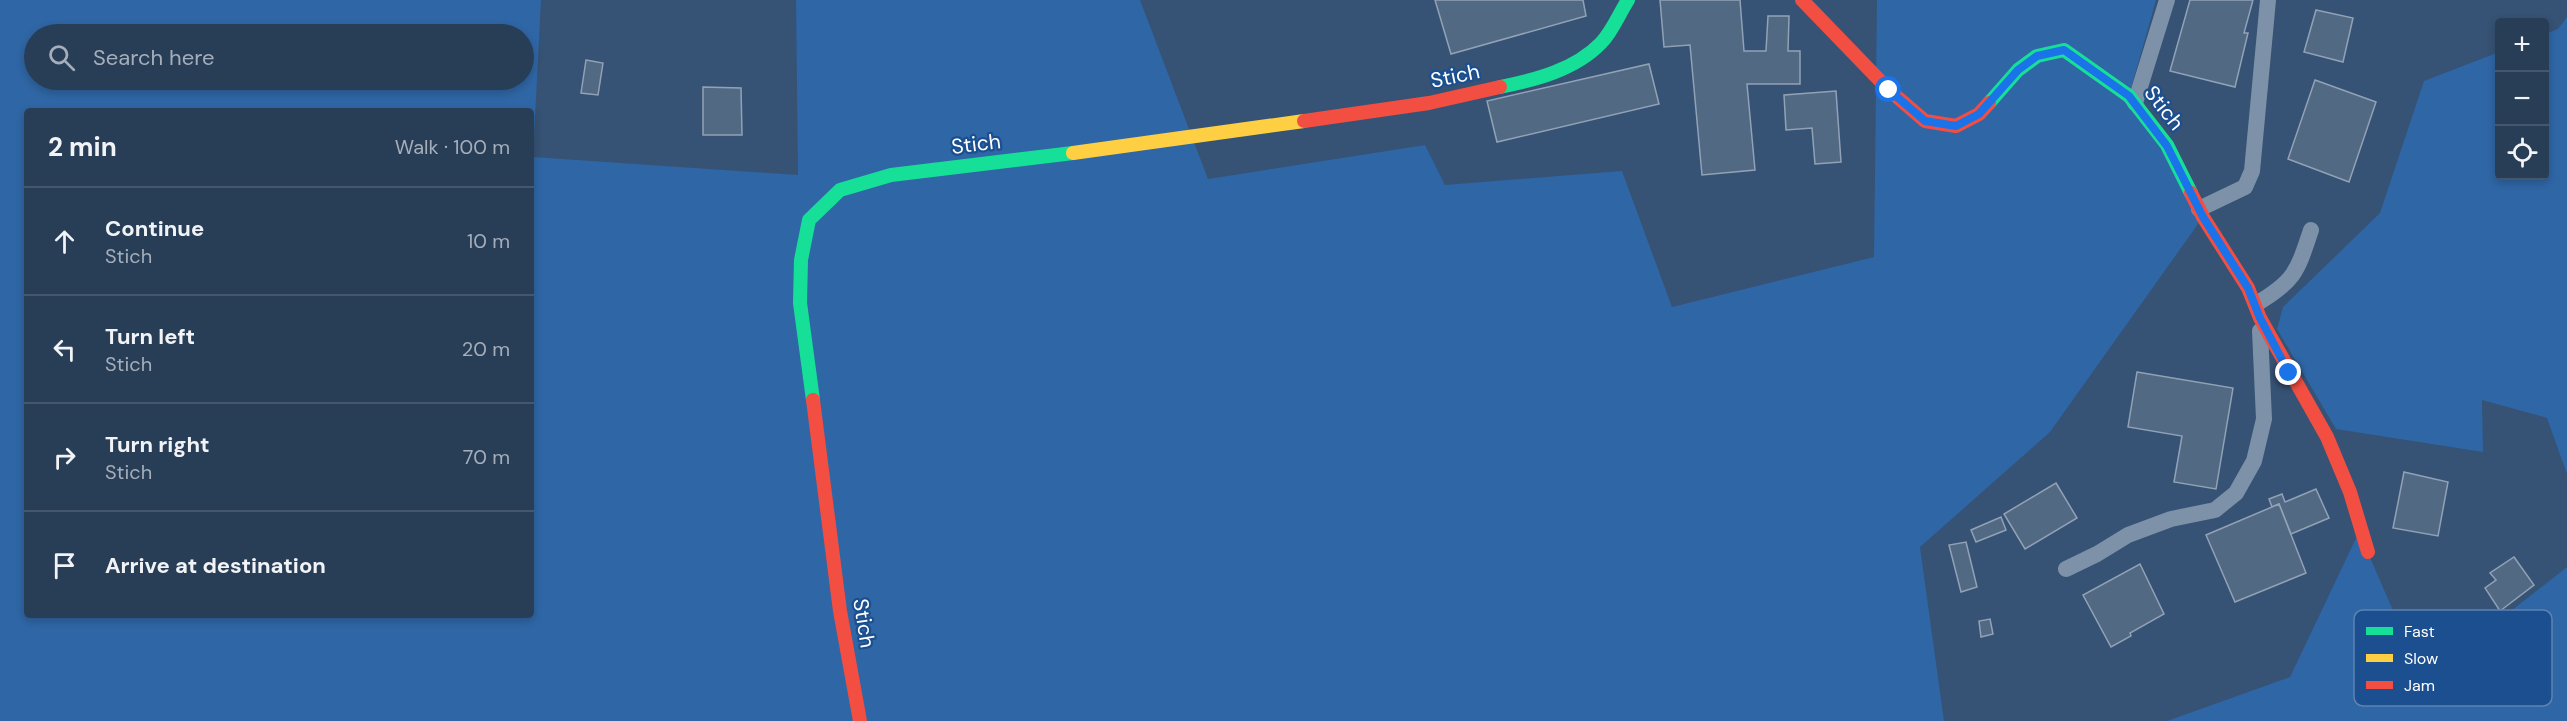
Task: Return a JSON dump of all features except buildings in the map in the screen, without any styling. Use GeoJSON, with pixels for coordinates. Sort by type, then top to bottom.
{"type":"FeatureCollection","features":[{"type":"Feature","properties":{"kind":"street","name":"Stich"},"geometry":{"type":"LineString","coordinates":[[860,721],[840,611],[800,303],[801,260],[809,220],[840,190],[891,175],[1023,160],[1429,103],[1529,81],[1570,66],[1601,43],[1628,0]]}},
{"type":"Feature","properties":{"kind":"street","name":"Stich"},"geometry":{"type":"LineString","coordinates":[[1802,0],[1889,90],[1925,121],[1956,126],[1979,114],[2018,70],[2037,56],[2064,50],[2129,96],[2167,146],[2199,209],[2327,437],[2350,492],[2368,552]]}},
{"type":"Feature","properties":{"kind":"lane"},"geometry":{"type":"LineString","coordinates":[[2134,103],[2167,0]]}},
{"type":"Feature","properties":{"kind":"lane"},"geometry":{"type":"LineString","coordinates":[[2199,209],[2245,187],[2253,171],[2268,0]]}},
{"type":"Feature","properties":{"kind":"lane"},"geometry":{"type":"LineString","coordinates":[[2066,569],[2128,535],[2171,519],[2214,510],[2236,493],[2254,461],[2265,420],[2258,311],[2281,289],[2299,266],[2311,230]]}},
{"type":"Feature","properties":{"kind":"shaded area"},"geometry":{"type":"Polygon","coordinates":[[[0,0],[541,0],[534,137],[534,108],[24,108],[24,618],[534,618],[534,157],[798,175],[796,0],[1140,0],[1208,179],[1425,145],[1445,185],[1622,171],[1672,307],[1874,257],[1877,0],[2156,0],[2129,96],[2203,217],[2050,432],[1920,547],[1944,721],[0,721],[0,0]]]}},
{"type":"Feature","properties":{"kind":"shaded area"},"geometry":{"type":"Polygon","coordinates":[[[2567,17],[2567,474],[2547,418],[2482,400],[2483,452],[2336,429],[2277,329],[2283,307],[2380,213],[2424,81],[2495,54],[2495,180],[2549,180],[2549,32],[2558,29],[2567,17]]]}},
{"type":"Feature","properties":{"kind":"shaded area"},"geometry":{"type":"Polygon","coordinates":[[[2359,532],[2393,610],[2354,610],[2354,706],[2552,706],[2552,610],[2512,610],[2567,567],[2567,721],[2167,721],[2290,677],[2359,532]]]}},
{"type":"Feature","properties":{"kind":"traffic: fast"},"geometry":{"type":"LineString","coordinates":[[1500,87],[1554,72],[1591,52],[1605,39],[1628,0]]}},
{"type":"Feature","properties":{"kind":"traffic: fast"},"geometry":{"type":"LineString","coordinates":[[1989,103],[2018,70],[2037,56],[2064,50],[2129,96],[2167,145],[2191,193]]}},
{"type":"Feature","properties":{"kind":"traffic: fast"},"geometry":{"type":"LineString","coordinates":[[813,400],[800,303],[801,260],[809,220],[840,190],[891,175],[1073,153]]}},
{"type":"Feature","properties":{"kind":"traffic: slow"},"geometry":{"type":"LineString","coordinates":[[1073,153],[1304,121]]}},
{"type":"Feature","properties":{"kind":"traffic: jam"},"geometry":{"type":"LineString","coordinates":[[1802,0],[1889,90],[1925,121],[1956,126],[1979,114],[1989,103]]}},
{"type":"Feature","properties":{"kind":"traffic: jam"},"geometry":{"type":"LineString","coordinates":[[1304,121],[1429,103],[1500,87]]}},
{"type":"Feature","properties":{"kind":"traffic: jam"},"geometry":{"type":"LineString","coordinates":[[2191,193],[2203,217],[2248,288],[2260,318],[2327,437],[2350,492],[2368,552]]}},
{"type":"Feature","properties":{"kind":"traffic: jam"},"geometry":{"type":"LineString","coordinates":[[813,400],[840,611],[860,721]]}},
{"type":"Feature","properties":{"kind":"route"},"geometry":{"type":"LineString","coordinates":[[1889,90],[1925,121],[1956,126],[1979,114],[2018,70],[2037,56],[2064,50],[2129,96],[2167,146],[2203,217],[2248,288],[2260,318],[2289,373]]}}]}
